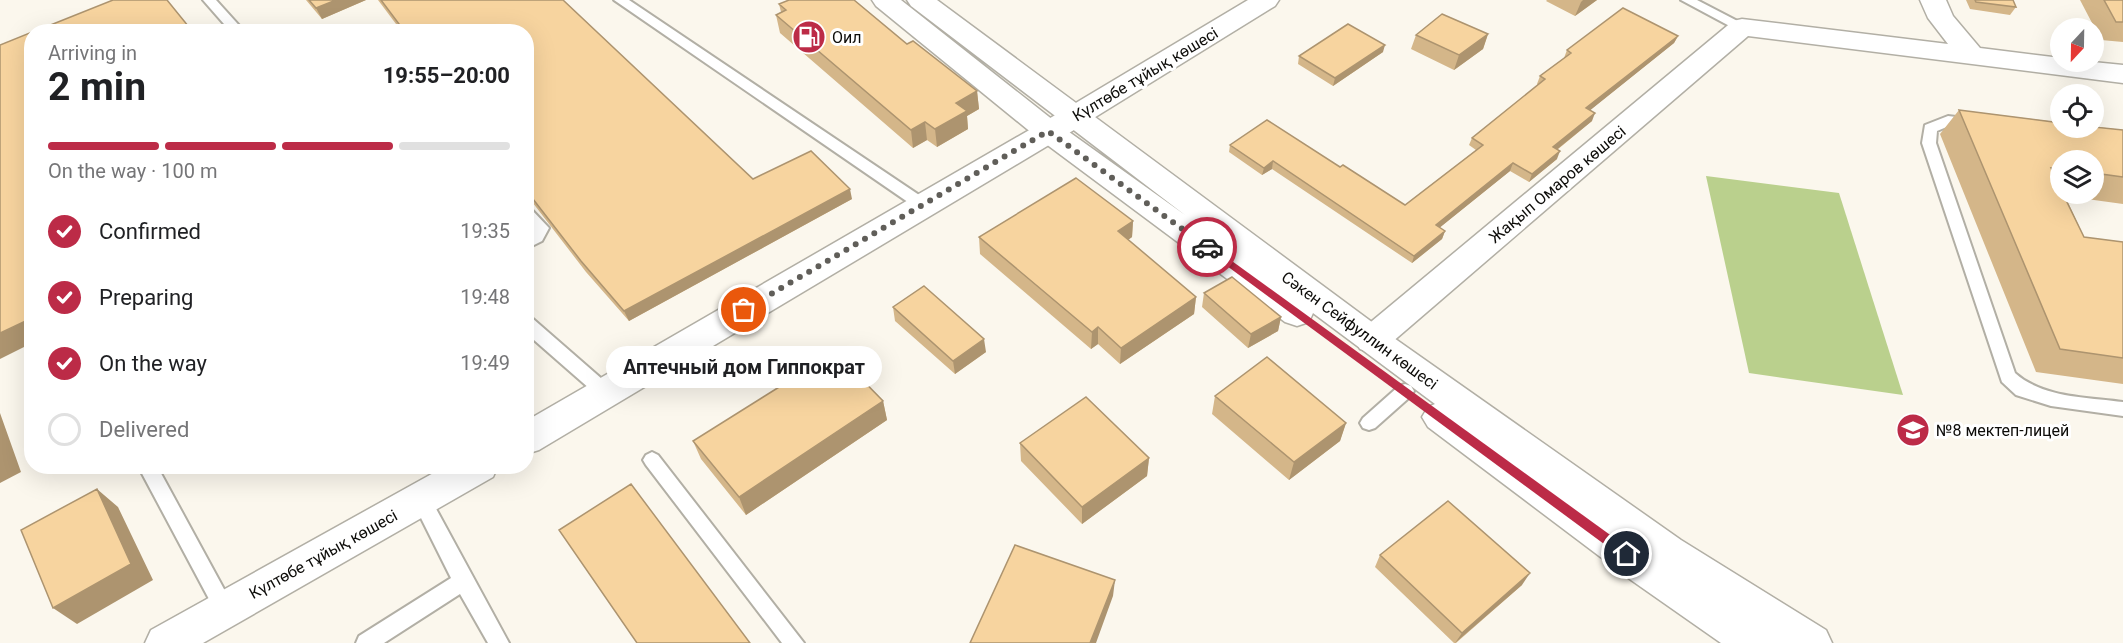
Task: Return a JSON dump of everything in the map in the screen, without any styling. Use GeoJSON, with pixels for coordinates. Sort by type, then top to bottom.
{"type":"FeatureCollection","features":[{"type":"Feature","properties":{"kind":"street","name":"Сәкен Сейфуллин көшесі"},"geometry":{"type":"LineString","coordinates":[[885,0],[1372,340],[1667,552],[1812,643]]}},
{"type":"Feature","properties":{"kind":"street","name":"Сәкен Сейфуллин көшесі"},"geometry":{"type":"LineString","coordinates":[[920,0],[1061,124],[1405,391],[1646,568],[1755,643]]}},
{"type":"Feature","properties":{"kind":"street","name":"Күлтөбе тұйық көшесі"},"geometry":{"type":"LineString","coordinates":[[534,433],[1061,124],[1266,0]]}},
{"type":"Feature","properties":{"kind":"street"},"geometry":{"type":"LineString","coordinates":[[1933,0],[1941,18],[1972,56]]}},
{"type":"Feature","properties":{"kind":"street"},"geometry":{"type":"LineString","coordinates":[[1742,27],[2123,74]]}},
{"type":"Feature","properties":{"kind":"street","name":"Жақып Омаров көшесі"},"geometry":{"type":"LineString","coordinates":[[1372,340],[1742,27]]}},
{"type":"Feature","properties":{"kind":"street","name":"Күлтөбе тұйық көшесі"},"geometry":{"type":"LineString","coordinates":[[165,643],[466,474]]}},
{"type":"Feature","properties":{"kind":"lane"},"geometry":{"type":"LineString","coordinates":[[208,0],[231,24]]}},
{"type":"Feature","properties":{"kind":"lane"},"geometry":{"type":"LineString","coordinates":[[620,0],[923,205]]}},
{"type":"Feature","properties":{"kind":"lane"},"geometry":{"type":"LineString","coordinates":[[1687,0],[1742,27]]}},
{"type":"Feature","properties":{"kind":"lane"},"geometry":{"type":"LineString","coordinates":[[1994,126],[1948,121],[1930,128],[1929,143],[2008,377],[2022,390],[2052,399],[2123,409]]}},
{"type":"Feature","properties":{"kind":"lane"},"geometry":{"type":"LineString","coordinates":[[534,221],[541,228],[534,239]]}},
{"type":"Feature","properties":{"kind":"lane"},"geometry":{"type":"LineString","coordinates":[[534,330],[604,391]]}},
{"type":"Feature","properties":{"kind":"lane"},"geometry":{"type":"LineString","coordinates":[[1369,423],[1405,391]]}},
{"type":"Feature","properties":{"kind":"lane"},"geometry":{"type":"LineString","coordinates":[[652,460],[794,643]]}},
{"type":"Feature","properties":{"kind":"lane"},"geometry":{"type":"LineString","coordinates":[[151,474],[224,608]]}},
{"type":"Feature","properties":{"kind":"lane"},"geometry":{"type":"LineString","coordinates":[[421,500],[463,581],[499,643]]}},
{"type":"Feature","properties":{"kind":"lane"},"geometry":{"type":"LineString","coordinates":[[366,643],[463,581]]}},
{"type":"Feature","properties":{"kind":"green space"},"geometry":{"type":"Polygon","coordinates":[[[1706,176],[1839,193],[1903,395],[1749,373],[1706,176]]]}},
{"type":"Feature","properties":{"kind":"building"},"geometry":{"type":"Polygon","coordinates":[[[113,0],[167,0],[186,24],[53,24],[113,0]]]}},
{"type":"Feature","properties":{"kind":"building"},"geometry":{"type":"Polygon","coordinates":[[[309,0],[336,0],[316,8],[309,0]]]}},
{"type":"Feature","properties":{"kind":"building"},"geometry":{"type":"Polygon","coordinates":[[[381,0],[563,0],[753,179],[811,151],[850,189],[624,311],[581,261],[534,200],[534,24],[399,24],[381,0]]]}},
{"type":"Feature","properties":{"kind":"building"},"geometry":{"type":"Polygon","coordinates":[[[789,0],[854,0],[907,44],[913,41],[977,91],[956,103],[967,111],[935,129],[925,122],[911,130],[776,15],[786,10],[779,4],[789,0]]]}},
{"type":"Feature","properties":{"kind":"building"},"geometry":{"type":"Polygon","coordinates":[[[1975,0],[2013,0],[2016,7],[1976,2],[1975,0]]]}},
{"type":"Feature","properties":{"kind":"building"},"geometry":{"type":"Polygon","coordinates":[[[2104,0],[2123,0],[2123,22],[2116,22],[2104,0]]]}},
{"type":"Feature","properties":{"kind":"building"},"geometry":{"type":"Polygon","coordinates":[[[1623,8],[1678,36],[1586,108],[1595,113],[1553,147],[1560,151],[1532,174],[1513,163],[1436,225],[1445,231],[1414,256],[1273,161],[1264,168],[1230,145],[1267,120],[1405,205],[1483,145],[1472,138],[1545,79],[1540,76],[1571,53],[1567,50],[1623,8]]]}},
{"type":"Feature","properties":{"kind":"building"},"geometry":{"type":"Polygon","coordinates":[[[1442,14],[1488,34],[1459,55],[1416,35],[1442,14]]]}},
{"type":"Feature","properties":{"kind":"building"},"geometry":{"type":"Polygon","coordinates":[[[1348,24],[1385,45],[1335,78],[1299,56],[1348,24]]]}},
{"type":"Feature","properties":{"kind":"building"},"geometry":{"type":"Polygon","coordinates":[[[24,35],[24,322],[0,333],[0,45],[24,35]]]}},
{"type":"Feature","properties":{"kind":"building"},"geometry":{"type":"Polygon","coordinates":[[[1959,110],[2050,122],[2050,138],[2104,138],[2104,128],[2123,130],[2123,177],[2104,174],[2104,150],[2050,150],[2050,204],[2068,204],[2084,237],[2123,242],[2123,358],[2060,349],[1959,110]]]}},
{"type":"Feature","properties":{"kind":"building"},"geometry":{"type":"Polygon","coordinates":[[[1076,178],[1133,221],[1118,231],[1196,297],[1121,348],[1098,327],[1092,332],[979,237],[1076,178]]]}},
{"type":"Feature","properties":{"kind":"building"},"geometry":{"type":"Polygon","coordinates":[[[1232,277],[1281,317],[1251,334],[1204,293],[1232,277]]]}},
{"type":"Feature","properties":{"kind":"building"},"geometry":{"type":"Polygon","coordinates":[[[924,286],[984,339],[953,361],[893,307],[924,286]]]}},
{"type":"Feature","properties":{"kind":"building"},"geometry":{"type":"Polygon","coordinates":[[[835,352],[883,401],[739,497],[693,441],[835,352]]]}},
{"type":"Feature","properties":{"kind":"building"},"geometry":{"type":"Polygon","coordinates":[[[1267,357],[1346,423],[1294,462],[1215,396],[1267,357]]]}},
{"type":"Feature","properties":{"kind":"building"},"geometry":{"type":"Polygon","coordinates":[[[1086,397],[1149,458],[1082,507],[1020,443],[1086,397]]]}},
{"type":"Feature","properties":{"kind":"building"},"geometry":{"type":"Polygon","coordinates":[[[631,484],[750,643],[637,643],[559,530],[631,484]]]}},
{"type":"Feature","properties":{"kind":"building"},"geometry":{"type":"Polygon","coordinates":[[[97,489],[131,564],[53,608],[21,530],[97,489]]]}},
{"type":"Feature","properties":{"kind":"building"},"geometry":{"type":"Polygon","coordinates":[[[1448,501],[1530,573],[1462,633],[1380,555],[1448,501]]]}},
{"type":"Feature","properties":{"kind":"building"},"geometry":{"type":"Polygon","coordinates":[[[1015,545],[1115,580],[1090,643],[970,643],[1015,545]]]}},
{"type":"Feature","properties":{"kind":"way so far"},"geometry":{"type":"LineString","coordinates":[[744,310],[1048,131],[1207,247]]}},
{"type":"Feature","properties":{"kind":"place","name":"Оил"},"geometry":{"type":"Point","coordinates":[809,37]}},
{"type":"Feature","properties":{"kind":"place","name":"Аптечный дом Гиппократ"},"geometry":{"type":"Point","coordinates":[744,310]}},
{"type":"Feature","properties":{"kind":"place","name":"№8 мектеп-лицей"},"geometry":{"type":"Point","coordinates":[1913,430]}},
{"type":"Feature","properties":{"kind":"route"},"geometry":{"type":"LineString","coordinates":[[1207,247],[1627,554]]}}]}
